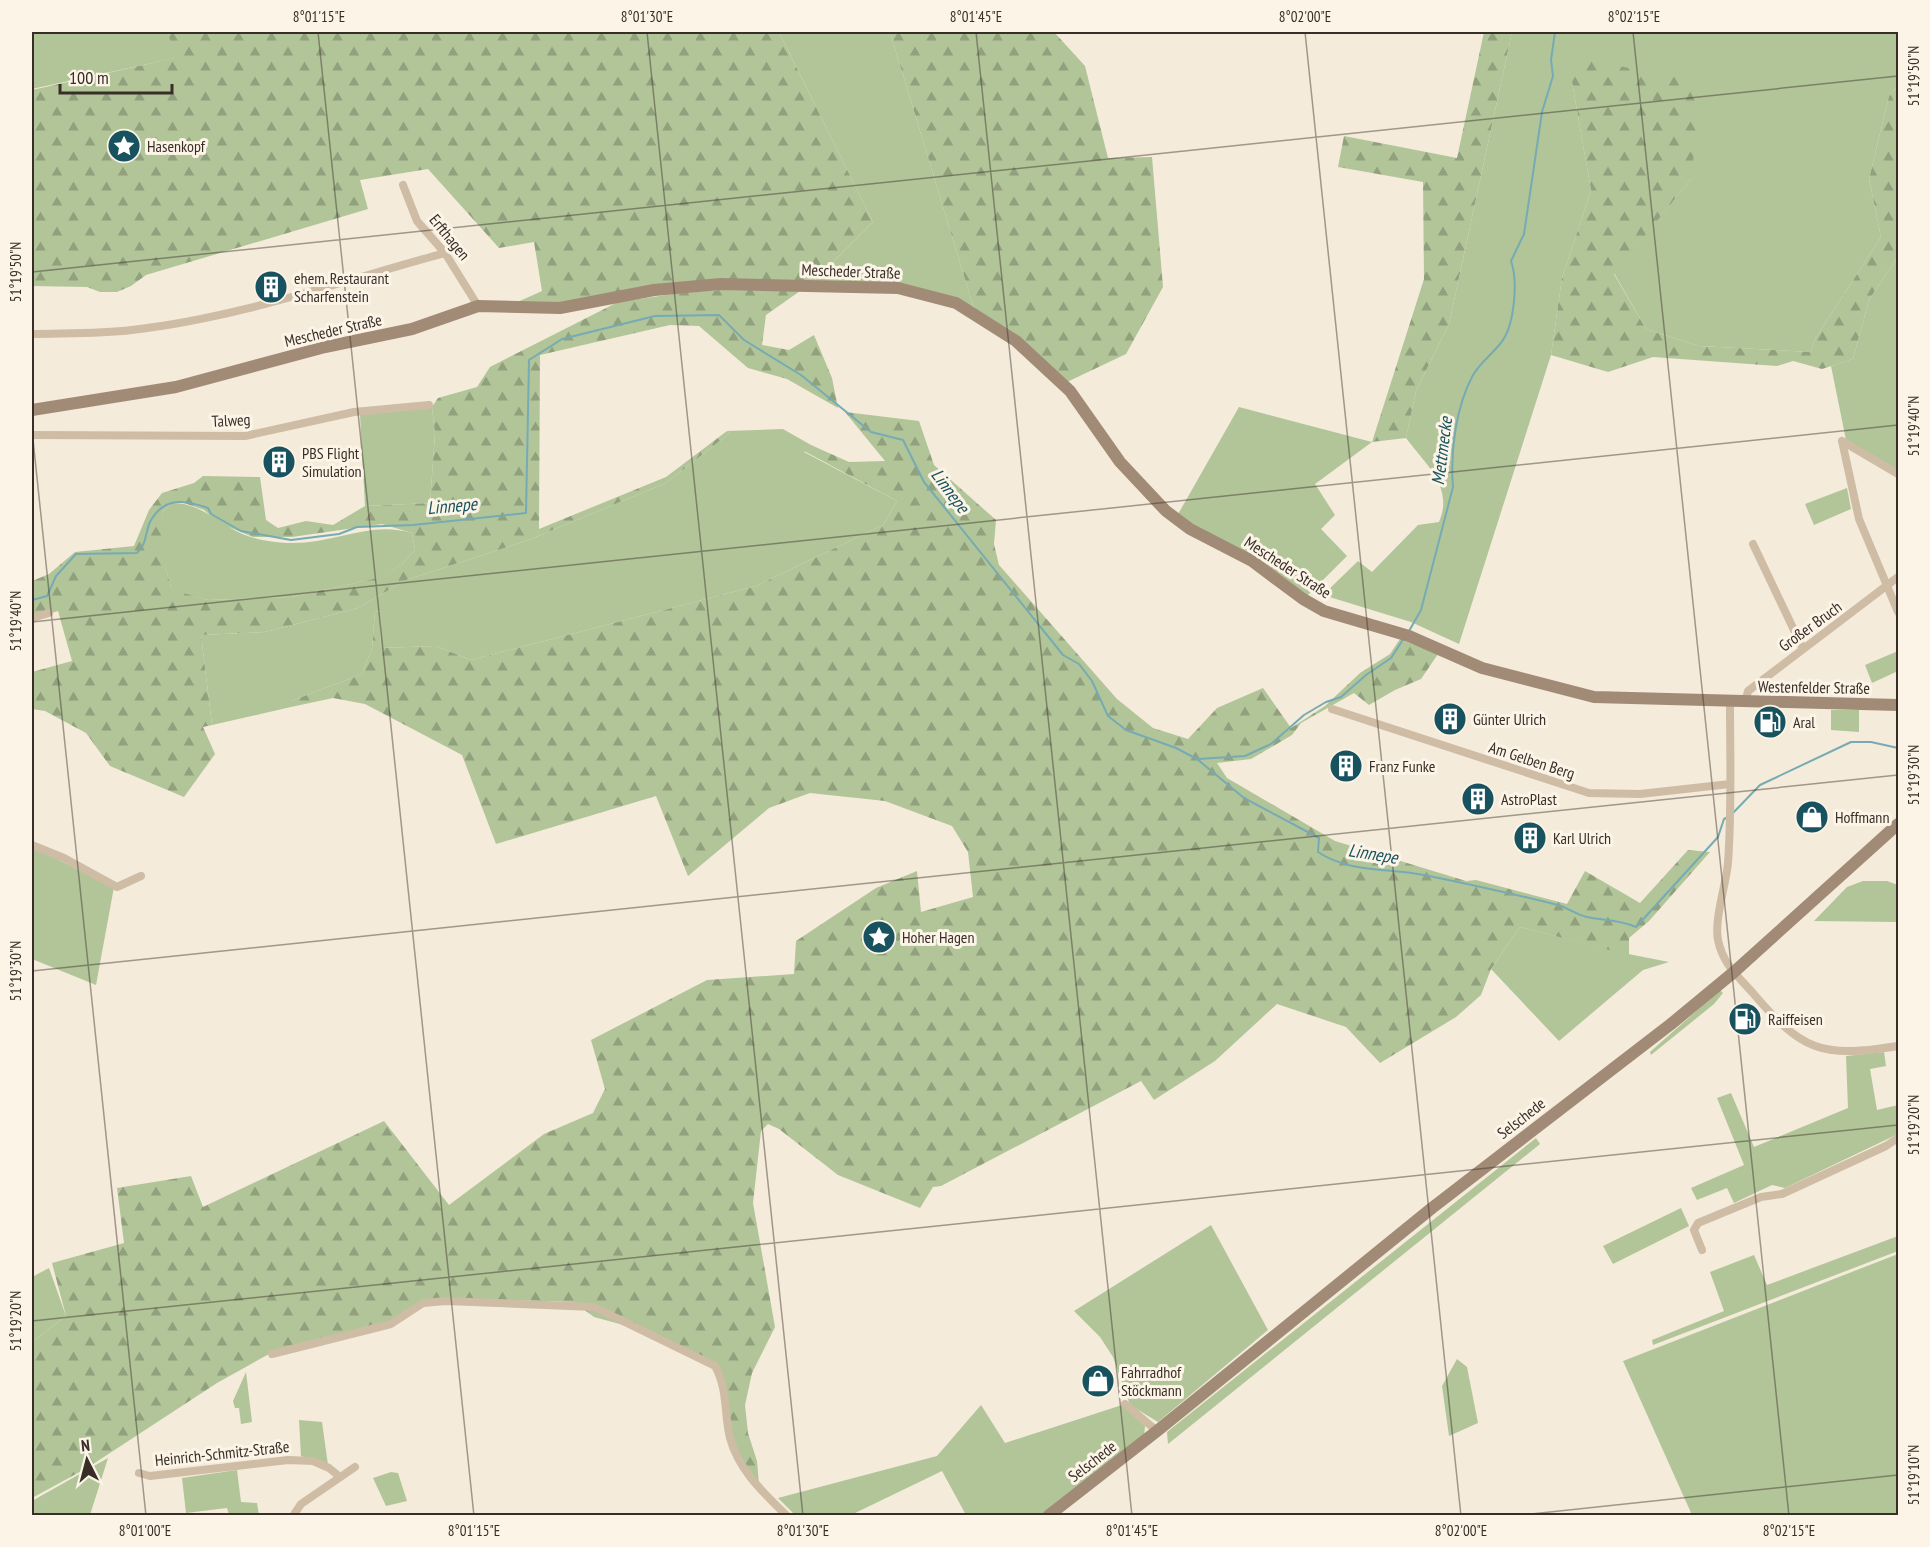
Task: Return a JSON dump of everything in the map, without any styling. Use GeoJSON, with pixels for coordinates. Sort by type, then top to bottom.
{"type":"FeatureCollection","features":[{"type":"Feature","properties":{"kind":"main road","name":"Mescheder Straße"},"geometry":{"type":"LineString","coordinates":[[32,410],[176,387],[326,347],[412,329],[478,306],[560,308],[654,290],[721,284],[880,287],[910,290],[944,299],[970,310],[1007,334],[1052,372],[1077,399],[1120,462],[1174,518],[1252,561],[1316,607],[1405,635],[1482,668],[1579,695],[1614,699],[1730,702]]}},
{"type":"Feature","properties":{"kind":"main road","name":"Westenfelder Straße"},"geometry":{"type":"LineString","coordinates":[[1730,702],[1899,705]]}},
{"type":"Feature","properties":{"kind":"main road","name":"Selschede"},"geometry":{"type":"LineString","coordinates":[[1048,1515],[1157,1431],[1432,1208],[1671,1024],[1734,972],[1899,824]]}},
{"type":"Feature","properties":{"kind":"street","name":"Erfthagen"},"geometry":{"type":"LineString","coordinates":[[403,185],[417,221],[445,253],[478,306]]}},
{"type":"Feature","properties":{"kind":"street"},"geometry":{"type":"LineString","coordinates":[[32,334],[129,330],[171,324],[246,308],[445,253]]}},
{"type":"Feature","properties":{"kind":"street","name":"Talweg"},"geometry":{"type":"LineString","coordinates":[[32,435],[245,436],[354,412],[429,405]]}},
{"type":"Feature","properties":{"kind":"street"},"geometry":{"type":"LineString","coordinates":[[1899,474],[1842,441],[1854,505],[1899,612]]}},
{"type":"Feature","properties":{"kind":"street"},"geometry":{"type":"LineString","coordinates":[[1753,544],[1803,649]]}},
{"type":"Feature","properties":{"kind":"street","name":"Großer Bruch"},"geometry":{"type":"LineString","coordinates":[[1745,703],[1748,691],[1899,577]]}},
{"type":"Feature","properties":{"kind":"street"},"geometry":{"type":"LineString","coordinates":[[32,618],[49,613]]}},
{"type":"Feature","properties":{"kind":"street"},"geometry":{"type":"LineString","coordinates":[[1730,702],[1730,826],[1718,938],[1723,960],[1772,1016],[1807,1045],[1852,1053],[1899,1046]]}},
{"type":"Feature","properties":{"kind":"street","name":"Am Gelben Berg"},"geometry":{"type":"LineString","coordinates":[[1332,709],[1589,793],[1640,794],[1730,784]]}},
{"type":"Feature","properties":{"kind":"street"},"geometry":{"type":"LineString","coordinates":[[32,845],[64,858],[117,887],[141,876]]}},
{"type":"Feature","properties":{"kind":"street"},"geometry":{"type":"LineString","coordinates":[[1702,1250],[1694,1230],[1698,1223],[1761,1197],[1782,1194],[1886,1146],[1899,1137]]}},
{"type":"Feature","properties":{"kind":"street"},"geometry":{"type":"LineString","coordinates":[[272,1354],[392,1324],[423,1303],[446,1301],[594,1307],[716,1366],[723,1380],[730,1438],[743,1468],[787,1515]]}},
{"type":"Feature","properties":{"kind":"street"},"geometry":{"type":"LineString","coordinates":[[1125,1404],[1157,1431]]}},
{"type":"Feature","properties":{"kind":"street","name":"Heinrich-Schmitz-Straße"},"geometry":{"type":"LineString","coordinates":[[139,1473],[150,1476],[288,1460],[313,1461],[329,1468],[340,1477]]}},
{"type":"Feature","properties":{"kind":"street"},"geometry":{"type":"LineString","coordinates":[[293,1515],[301,1504],[355,1467]]}},
{"type":"Feature","properties":{"kind":"green space"},"geometry":{"type":"Polygon","coordinates":[[[32,32],[168,32],[175,58],[32,89],[32,32]]]}},
{"type":"Feature","properties":{"kind":"green space"},"geometry":{"type":"Polygon","coordinates":[[[168,32],[779,32],[873,222],[813,282],[566,303],[513,304],[542,291],[534,242],[499,248],[428,169],[360,180],[368,209],[146,275],[131,286],[117,292],[100,292],[87,287],[32,286],[32,90],[174,58],[168,32]]]}},
{"type":"Feature","properties":{"kind":"green space"},"geometry":{"type":"Polygon","coordinates":[[[779,32],[890,32],[974,309],[955,299],[813,282],[873,222],[779,32]]]}},
{"type":"Feature","properties":{"kind":"green space"},"geometry":{"type":"Polygon","coordinates":[[[890,32],[1054,32],[1085,66],[1108,158],[1152,157],[1163,287],[1126,354],[1067,382],[974,309],[890,32]]]}},
{"type":"Feature","properties":{"kind":"green space"},"geometry":{"type":"Polygon","coordinates":[[[1484,32],[1512,32],[1449,324],[1416,391],[1406,438],[1372,442],[1424,279],[1423,182],[1338,167],[1344,136],[1457,158],[1484,32]]]}},
{"type":"Feature","properties":{"kind":"green space"},"geometry":{"type":"Polygon","coordinates":[[[1512,32],[1898,32],[1898,85],[1889,96],[1869,179],[1881,237],[1815,339],[1811,352],[1699,346],[1646,329],[1614,273],[1691,179],[1572,82],[1591,190],[1562,278],[1551,355],[1459,644],[1411,622],[1323,595],[1358,561],[1372,572],[1418,525],[1439,522],[1443,509],[1440,487],[1436,477],[1406,438],[1416,391],[1449,324],[1512,32]]]}},
{"type":"Feature","properties":{"kind":"green space"},"geometry":{"type":"Polygon","coordinates":[[[1580,59],[1684,78],[1699,110],[1691,179],[1614,274],[1646,329],[1699,346],[1811,352],[1815,339],[1881,237],[1869,179],[1889,96],[1898,85],[1898,256],[1869,300],[1853,359],[1822,369],[1793,361],[1777,366],[1653,357],[1608,372],[1551,355],[1562,278],[1591,190],[1572,82],[1580,59]]]}},
{"type":"Feature","properties":{"kind":"green space"},"geometry":{"type":"Polygon","coordinates":[[[1898,256],[1898,472],[1846,440],[1831,366],[1853,359],[1869,300],[1898,256]]]}},
{"type":"Feature","properties":{"kind":"green space"},"geometry":{"type":"Polygon","coordinates":[[[708,289],[800,291],[766,315],[762,345],[789,350],[814,335],[832,378],[838,408],[787,379],[748,368],[699,326],[670,325],[540,355],[539,529],[666,477],[727,431],[730,433],[666,483],[526,541],[406,580],[358,608],[265,632],[201,635],[212,725],[203,727],[215,754],[184,797],[110,766],[86,733],[45,711],[32,709],[32,672],[72,661],[58,611],[32,619],[32,581],[49,574],[75,552],[134,546],[149,510],[162,493],[194,483],[203,476],[260,477],[266,520],[278,528],[306,521],[333,525],[365,506],[430,503],[435,434],[432,407],[438,398],[477,387],[490,367],[618,302],[708,289]],[[172,503],[162,513],[164,552],[169,580],[173,590],[208,600],[291,597],[378,578],[402,564],[415,550],[412,533],[382,524],[292,537],[253,537],[219,523],[204,510],[184,503],[172,503]]]}},
{"type":"Feature","properties":{"kind":"green space"},"geometry":{"type":"Polygon","coordinates":[[[432,407],[435,434],[430,503],[365,506],[360,415],[432,407]]]}},
{"type":"Feature","properties":{"kind":"green space"},"geometry":{"type":"Polygon","coordinates":[[[1239,407],[1372,442],[1315,484],[1335,515],[1321,529],[1347,556],[1306,597],[1177,516],[1239,407]]]}},
{"type":"Feature","properties":{"kind":"green space"},"geometry":{"type":"Polygon","coordinates":[[[845,412],[919,421],[934,465],[996,520],[994,544],[999,565],[1117,699],[1153,728],[1188,739],[1217,708],[1263,688],[1291,728],[1325,706],[1360,673],[1390,654],[1400,639],[1438,654],[1421,679],[1369,705],[1354,693],[1301,723],[1292,735],[1251,759],[1217,763],[1227,778],[1335,841],[1466,881],[1476,880],[1567,904],[1585,871],[1640,903],[1688,850],[1710,852],[1649,921],[1629,938],[1629,955],[1520,927],[1491,969],[1481,995],[1456,1017],[1380,1063],[1346,1027],[1277,1004],[1215,1061],[1154,1100],[1141,1081],[941,1186],[933,1187],[920,1208],[838,1175],[779,1129],[768,1124],[761,1131],[753,1203],[775,1327],[752,1373],[745,1405],[748,1433],[757,1461],[759,1484],[740,1456],[732,1436],[718,1366],[631,1327],[594,1317],[574,1302],[445,1298],[390,1321],[269,1354],[217,1383],[87,1468],[32,1498],[32,1342],[66,1316],[52,1263],[124,1243],[117,1188],[191,1176],[203,1207],[384,1121],[449,1205],[544,1134],[593,1113],[605,1089],[591,1040],[707,980],[794,974],[796,941],[876,888],[917,871],[921,912],[973,897],[968,852],[952,826],[885,801],[810,793],[769,808],[688,876],[656,796],[496,844],[462,755],[365,704],[333,698],[291,707],[291,701],[362,674],[372,648],[375,611],[381,612],[380,648],[436,646],[471,660],[756,586],[883,525],[897,501],[804,451],[811,445],[849,462],[885,461],[845,412]]]}},
{"type":"Feature","properties":{"kind":"green space"},"geometry":{"type":"Polygon","coordinates":[[[783,429],[811,445],[804,452],[897,501],[883,525],[756,586],[471,660],[436,646],[380,648],[381,612],[375,611],[372,648],[362,674],[291,701],[291,707],[212,725],[201,635],[265,632],[358,608],[406,580],[526,541],[666,483],[730,433],[727,431],[783,429]]]}},
{"type":"Feature","properties":{"kind":"green space"},"geometry":{"type":"Polygon","coordinates":[[[1847,488],[1851,509],[1814,525],[1805,504],[1847,488]]]}},
{"type":"Feature","properties":{"kind":"green space"},"geometry":{"type":"Polygon","coordinates":[[[172,503],[199,509],[238,532],[264,540],[285,543],[307,542],[382,529],[412,533],[415,550],[402,564],[379,578],[291,597],[208,600],[173,591],[169,582],[164,553],[162,513],[172,503]]]}},
{"type":"Feature","properties":{"kind":"green space"},"geometry":{"type":"Polygon","coordinates":[[[1898,651],[1898,671],[1872,683],[1865,665],[1898,651]]]}},
{"type":"Feature","properties":{"kind":"green space"},"geometry":{"type":"Polygon","coordinates":[[[1831,710],[1859,710],[1859,732],[1831,730],[1831,710]]]}},
{"type":"Feature","properties":{"kind":"green space"},"geometry":{"type":"Polygon","coordinates":[[[32,847],[114,887],[96,985],[32,959],[32,847]]]}},
{"type":"Feature","properties":{"kind":"green space"},"geometry":{"type":"Polygon","coordinates":[[[1863,881],[1887,881],[1898,885],[1898,922],[1814,921],[1847,887],[1863,881]]]}},
{"type":"Feature","properties":{"kind":"green space"},"geometry":{"type":"Polygon","coordinates":[[[1520,927],[1669,962],[1643,970],[1559,1041],[1491,969],[1520,927]]]}},
{"type":"Feature","properties":{"kind":"green space"},"geometry":{"type":"Polygon","coordinates":[[[1720,990],[1723,993],[1714,1004],[1651,1055],[1650,1052],[1720,990]]]}},
{"type":"Feature","properties":{"kind":"green space"},"geometry":{"type":"Polygon","coordinates":[[[1884,1052],[1886,1066],[1870,1069],[1877,1110],[1898,1105],[1898,1134],[1785,1188],[1772,1185],[1734,1203],[1727,1188],[1697,1200],[1691,1188],[1744,1165],[1717,1098],[1731,1093],[1754,1147],[1848,1108],[1846,1056],[1884,1052]]]}},
{"type":"Feature","properties":{"kind":"green space"},"geometry":{"type":"Polygon","coordinates":[[[1536,1138],[1540,1144],[1168,1444],[1167,1432],[1536,1138]]]}},
{"type":"Feature","properties":{"kind":"green space"},"geometry":{"type":"Polygon","coordinates":[[[1681,1208],[1689,1226],[1613,1264],[1603,1246],[1681,1208]]]}},
{"type":"Feature","properties":{"kind":"green space"},"geometry":{"type":"Polygon","coordinates":[[[1211,1225],[1268,1330],[1158,1422],[1130,1405],[1113,1357],[1100,1337],[1074,1311],[1211,1225]]]}},
{"type":"Feature","properties":{"kind":"green space"},"geometry":{"type":"Polygon","coordinates":[[[1898,1236],[1898,1251],[1653,1345],[1652,1340],[1724,1311],[1710,1272],[1754,1255],[1767,1285],[1898,1236]]]}},
{"type":"Feature","properties":{"kind":"green space"},"geometry":{"type":"Polygon","coordinates":[[[1898,1254],[1898,1514],[1692,1515],[1623,1361],[1898,1254]]]}},
{"type":"Feature","properties":{"kind":"green space"},"geometry":{"type":"Polygon","coordinates":[[[49,1268],[66,1316],[32,1342],[32,1277],[49,1268]]]}},
{"type":"Feature","properties":{"kind":"green space"},"geometry":{"type":"Polygon","coordinates":[[[1457,1359],[1467,1367],[1478,1423],[1449,1436],[1442,1386],[1457,1359]]]}},
{"type":"Feature","properties":{"kind":"green space"},"geometry":{"type":"Polygon","coordinates":[[[246,1372],[252,1422],[241,1424],[239,1408],[235,1408],[233,1401],[246,1372]]]}},
{"type":"Feature","properties":{"kind":"green space"},"geometry":{"type":"Polygon","coordinates":[[[981,1405],[1005,1443],[1122,1405],[1145,1426],[1144,1437],[1040,1515],[966,1515],[942,1471],[851,1515],[795,1515],[778,1498],[937,1456],[981,1405]]]}},
{"type":"Feature","properties":{"kind":"green space"},"geometry":{"type":"Polygon","coordinates":[[[299,1420],[322,1422],[328,1465],[301,1456],[299,1420]]]}},
{"type":"Feature","properties":{"kind":"green space"},"geometry":{"type":"Polygon","coordinates":[[[108,1458],[90,1515],[32,1515],[32,1501],[108,1458]]]}},
{"type":"Feature","properties":{"kind":"green space"},"geometry":{"type":"Polygon","coordinates":[[[237,1470],[241,1502],[257,1503],[259,1515],[229,1515],[227,1508],[186,1513],[182,1478],[237,1470]]]}},
{"type":"Feature","properties":{"kind":"green space"},"geometry":{"type":"Polygon","coordinates":[[[391,1472],[398,1473],[407,1501],[386,1506],[373,1478],[391,1472]]]}},
{"type":"Feature","properties":{"kind":"waterway","name":"Mettmecke"},"geometry":{"type":"LineString","coordinates":[[1409,631],[1421,610],[1453,487],[1452,459],[1462,401],[1473,375],[1505,336],[1512,316],[1515,292],[1511,261],[1524,234],[1542,112],[1553,76],[1551,60],[1555,32]]}},
{"type":"Feature","properties":{"kind":"waterway","name":"Linnepe"},"geometry":{"type":"LineString","coordinates":[[32,600],[47,596],[56,576],[76,554],[137,553],[143,546],[150,522],[156,514],[168,504],[176,502],[208,508],[211,514],[241,531],[291,540],[339,534],[357,527],[413,525],[526,513],[529,360],[562,339],[655,316],[719,315],[744,340],[801,375],[871,432],[903,440],[924,482],[1063,655],[1079,664],[1092,681],[1108,716],[1126,730],[1176,748],[1197,759],[1244,798],[1319,838],[1318,852],[1330,859],[1356,867],[1424,875],[1491,889],[1558,905],[1587,917],[1617,921],[1636,927],[1718,837],[1724,819],[1728,817]]}},
{"type":"Feature","properties":{"kind":"waterway","name":"Mettmecke"},"geometry":{"type":"LineString","coordinates":[[1198,759],[1245,756],[1271,744],[1304,715],[1326,702],[1341,697],[1366,675],[1391,658],[1404,638]]}},
{"type":"Feature","properties":{"kind":"waterway","name":"Linnepe"},"geometry":{"type":"LineString","coordinates":[[1732,814],[1760,785],[1851,742],[1871,742],[1898,748]]}},
{"type":"Feature","properties":{"kind":"place","name":"Hasenkopf"},"geometry":{"type":"Point","coordinates":[124,146]}},
{"type":"Feature","properties":{"kind":"place","name":"ehem. Restaurant Scharfenstein"},"geometry":{"type":"Point","coordinates":[271,287]}},
{"type":"Feature","properties":{"kind":"place","name":"PBS Flight Simulation"},"geometry":{"type":"Point","coordinates":[279,462]}},
{"type":"Feature","properties":{"kind":"place","name":"Günter Ulrich"},"geometry":{"type":"Point","coordinates":[1450,719]}},
{"type":"Feature","properties":{"kind":"place","name":"Aral"},"geometry":{"type":"Point","coordinates":[1770,722]}},
{"type":"Feature","properties":{"kind":"place","name":"Franz Funke"},"geometry":{"type":"Point","coordinates":[1346,766]}},
{"type":"Feature","properties":{"kind":"place","name":"AstroPlast"},"geometry":{"type":"Point","coordinates":[1478,799]}},
{"type":"Feature","properties":{"kind":"place","name":"Hoffmann"},"geometry":{"type":"Point","coordinates":[1812,817]}},
{"type":"Feature","properties":{"kind":"place","name":"Karl Ulrich"},"geometry":{"type":"Point","coordinates":[1530,838]}},
{"type":"Feature","properties":{"kind":"place","name":"Hoher Hagen"},"geometry":{"type":"Point","coordinates":[879,937]}},
{"type":"Feature","properties":{"kind":"place","name":"Raiffeisen"},"geometry":{"type":"Point","coordinates":[1745,1019]}},
{"type":"Feature","properties":{"kind":"place","name":"Fahrradhof Stöckmann"},"geometry":{"type":"Point","coordinates":[1098,1381]}}]}
